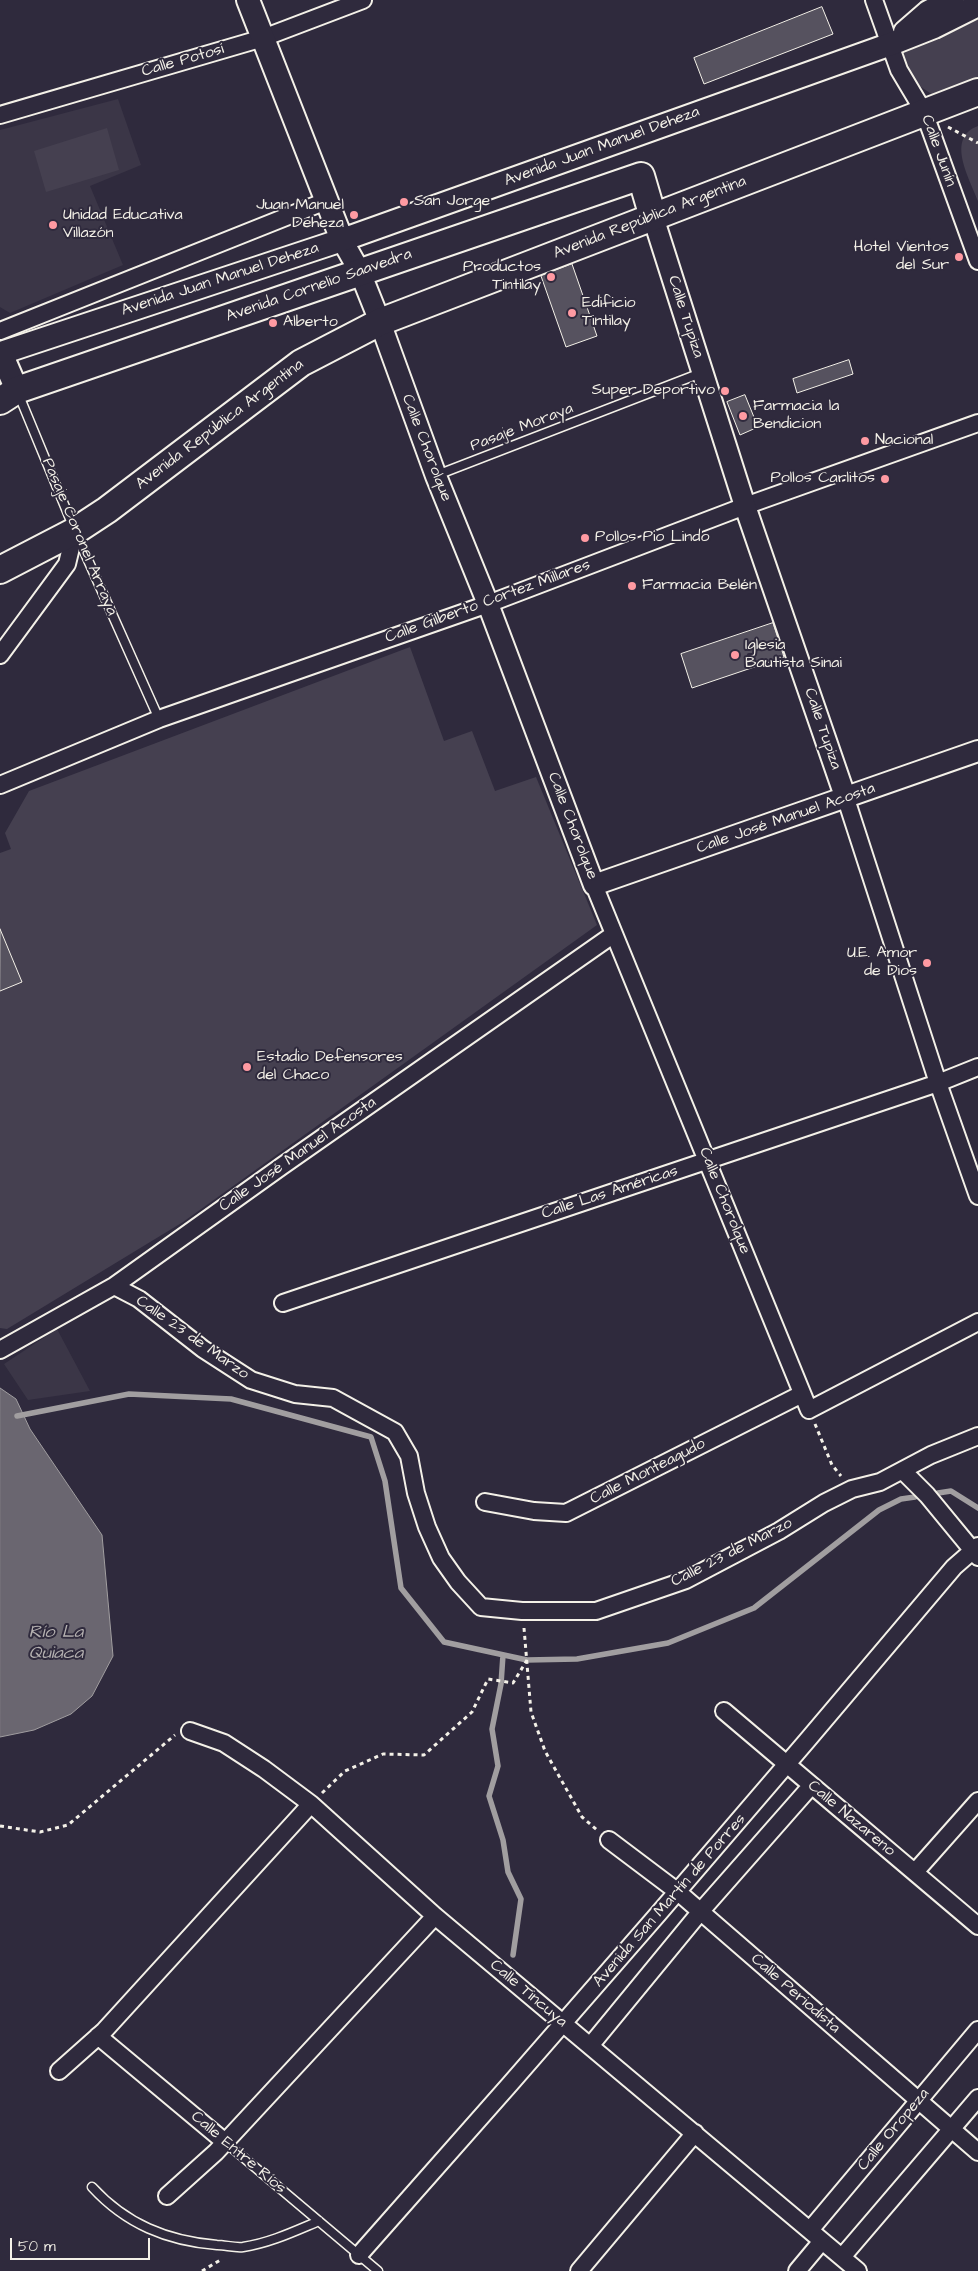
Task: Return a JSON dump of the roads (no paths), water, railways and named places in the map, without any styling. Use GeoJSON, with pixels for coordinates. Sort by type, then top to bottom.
{"type":"FeatureCollection","features":[{"type":"Feature","properties":{"kind":"highway","name":"Avenida República Argentina"},"geometry":{"type":"LineString","coordinates":[[0,570],[75,531],[107,510],[300,364],[380,322],[978,92]]}},
{"type":"Feature","properties":{"kind":"highway","name":"Calle Tupiza"},"geometry":{"type":"LineString","coordinates":[[641,176],[653,217]]}},
{"type":"Feature","properties":{"kind":"highway","name":"Avenida Cornelio Saavedra"},"geometry":{"type":"LineString","coordinates":[[8,396],[360,272],[641,176]]}},
{"type":"Feature","properties":{"kind":"main road"},"geometry":{"type":"LineString","coordinates":[[248,0],[342,240]]}},
{"type":"Feature","properties":{"kind":"main road","name":"Avenida Juan Manuel Deheza"},"geometry":{"type":"LineString","coordinates":[[891,44],[928,12],[952,0]]}},
{"type":"Feature","properties":{"kind":"main road","name":"Avenida Juan Manuel Deheza"},"geometry":{"type":"LineString","coordinates":[[0,352],[342,240],[891,44],[934,27],[978,5]]}},
{"type":"Feature","properties":{"kind":"main road","name":"Pasaje Coronel Arraya"},"geometry":{"type":"LineString","coordinates":[[0,352],[8,396]]}},
{"type":"Feature","properties":{"kind":"street","name":"Calle Potosí"},"geometry":{"type":"LineString","coordinates":[[0,115],[263,38],[363,0]]}},
{"type":"Feature","properties":{"kind":"street","name":"Calle Junín"},"geometry":{"type":"LineString","coordinates":[[874,0],[899,70],[924,112],[978,261]]}},
{"type":"Feature","properties":{"kind":"street","name":"Avenida Juan Manuel Deheza"},"geometry":{"type":"LineString","coordinates":[[0,330],[326,201]]}},
{"type":"Feature","properties":{"kind":"street","name":"Calle Tupiza"},"geometry":{"type":"LineString","coordinates":[[653,217],[746,506],[846,799],[938,1083],[978,1196]]}},
{"type":"Feature","properties":{"kind":"street","name":"Calle Chorolque"},"geometry":{"type":"LineString","coordinates":[[342,240],[360,272],[380,322],[436,476],[488,604],[594,885],[809,1410],[978,1322]]}},
{"type":"Feature","properties":{"kind":"street","name":"Calle Gilberto Cortez Millares"},"geometry":{"type":"LineString","coordinates":[[0,785],[159,719],[488,604],[746,506],[978,423]]}},
{"type":"Feature","properties":{"kind":"street"},"geometry":{"type":"LineString","coordinates":[[0,655],[67,564],[75,531]]}},
{"type":"Feature","properties":{"kind":"street","name":"Calle José Manuel Acosta"},"geometry":{"type":"LineString","coordinates":[[594,885],[846,799],[978,751]]}},
{"type":"Feature","properties":{"kind":"street","name":"Calle José Manuel Acosta"},"geometry":{"type":"LineString","coordinates":[[0,1350],[114,1286],[614,934]]}},
{"type":"Feature","properties":{"kind":"street","name":"Calle Las Américas"},"geometry":{"type":"LineString","coordinates":[[283,1303],[938,1083],[978,1067]]}},
{"type":"Feature","properties":{"kind":"street","name":"Calle 23 de Marzo"},"geometry":{"type":"LineString","coordinates":[[114,1286],[140,1299],[202,1349],[250,1380],[295,1394],[333,1398],[395,1432],[409,1456],[416,1494],[427,1527],[441,1558],[458,1582],[481,1607],[522,1611],[596,1611],[686,1580],[779,1531],[824,1503],[852,1489],[880,1482],[931,1455],[978,1436]]}},
{"type":"Feature","properties":{"kind":"street","name":"Calle Monteagudo"},"geometry":{"type":"LineString","coordinates":[[485,1502],[534,1511],[566,1513],[802,1394]]}},
{"type":"Feature","properties":{"kind":"street"},"geometry":{"type":"LineString","coordinates":[[903,1471],[927,1495],[976,1552]]}},
{"type":"Feature","properties":{"kind":"street","name":"Avenida San Martín de Porres"},"geometry":{"type":"LineString","coordinates":[[359,2255],[564,2024],[787,1766],[954,1566],[976,1552]]}},
{"type":"Feature","properties":{"kind":"street","name":"Calle Nazareno"},"geometry":{"type":"LineString","coordinates":[[724,1711],[810,1786],[978,1926]]}},
{"type":"Feature","properties":{"kind":"street","name":"Calle Tincuya"},"geometry":{"type":"LineString","coordinates":[[190,1731],[224,1743],[264,1769],[311,1804],[435,1916],[858,2271]]}},
{"type":"Feature","properties":{"kind":"street","name":"Avenida San Martín de Porres"},"geometry":{"type":"LineString","coordinates":[[590,2046],[701,1911],[810,1786]]}},
{"type":"Feature","properties":{"kind":"street"},"geometry":{"type":"LineString","coordinates":[[915,1872],[978,1801]]}},
{"type":"Feature","properties":{"kind":"street"},"geometry":{"type":"LineString","coordinates":[[59,2071],[98,2036],[311,1804]]}},
{"type":"Feature","properties":{"kind":"street","name":"Calle Periodista"},"geometry":{"type":"LineString","coordinates":[[609,1840],[701,1911],[918,2102],[978,2152]]}},
{"type":"Feature","properties":{"kind":"street"},"geometry":{"type":"LineString","coordinates":[[167,2196],[225,2142],[435,1916]]}},
{"type":"Feature","properties":{"kind":"street","name":"Calle Oropeza"},"geometry":{"type":"LineString","coordinates":[[810,2230],[978,2030]]}},
{"type":"Feature","properties":{"kind":"street","name":"Calle Entre Ríos"},"geometry":{"type":"LineString","coordinates":[[98,2036],[225,2142]]}},
{"type":"Feature","properties":{"kind":"street"},"geometry":{"type":"LineString","coordinates":[[842,2257],[978,2098]]}},
{"type":"Feature","properties":{"kind":"street"},"geometry":{"type":"LineString","coordinates":[[579,2271],[694,2133]]}},
{"type":"Feature","properties":{"kind":"street"},"geometry":{"type":"LineString","coordinates":[[797,2271],[822,2240]]}},
{"type":"Feature","properties":{"kind":"lane","name":"Pasaje Moraya"},"geometry":{"type":"LineString","coordinates":[[436,476],[703,373]]}},
{"type":"Feature","properties":{"kind":"lane","name":"Pasaje Coronel Arraya"},"geometry":{"type":"LineString","coordinates":[[8,396],[75,531],[159,719]]}},
{"type":"Feature","properties":{"kind":"lane","name":"Calle Entre Ríos"},"geometry":{"type":"LineString","coordinates":[[225,2142],[378,2271]]}},
{"type":"Feature","properties":{"kind":"lane"},"geometry":{"type":"LineString","coordinates":[[92,2187],[107,2203],[152,2232],[200,2243],[242,2247],[282,2237],[319,2221]]}},
{"type":"Feature","properties":{"kind":"water","name":"Río La Quiaca"},"geometry":{"type":"Polygon","coordinates":[[[0,1388],[16,1399],[30,1429],[102,1535],[113,1656],[92,1696],[71,1714],[34,1730],[0,1737],[0,1388]]]}},
{"type":"Feature","properties":{"kind":"waterway"},"geometry":{"type":"LineString","coordinates":[[17,1416],[129,1394],[231,1399],[371,1437],[385,1481],[401,1588],[444,1642],[527,1660],[577,1659],[668,1643],[754,1608],[879,1510],[901,1499],[915,1497]]}},
{"type":"Feature","properties":{"kind":"waterway"},"geometry":{"type":"LineString","coordinates":[[938,1493],[951,1491],[978,1508]]}},
{"type":"Feature","properties":{"kind":"waterway"},"geometry":{"type":"LineString","coordinates":[[503,1655],[501,1684],[492,1729],[498,1766],[489,1796],[503,1840],[508,1872],[521,1899],[513,1955]]}},
{"type":"Feature","properties":{"kind":"place","name":"San Jorge"},"geometry":{"type":"Point","coordinates":[404,202]}},
{"type":"Feature","properties":{"kind":"place","name":"Juan Manuel Deheza"},"geometry":{"type":"Point","coordinates":[354,215]}},
{"type":"Feature","properties":{"kind":"place","name":"Unidad Educativa Villazón"},"geometry":{"type":"Point","coordinates":[53,225]}},
{"type":"Feature","properties":{"kind":"place","name":"Hotel Vientos del Sur"},"geometry":{"type":"Point","coordinates":[959,257]}},
{"type":"Feature","properties":{"kind":"place","name":"Productos Tintilay"},"geometry":{"type":"Point","coordinates":[551,277]}},
{"type":"Feature","properties":{"kind":"place","name":"Edificio Tintilay"},"geometry":{"type":"Point","coordinates":[572,313]}},
{"type":"Feature","properties":{"kind":"place","name":"Alberto"},"geometry":{"type":"Point","coordinates":[273,323]}},
{"type":"Feature","properties":{"kind":"place","name":"Super Deportivo"},"geometry":{"type":"Point","coordinates":[725,391]}},
{"type":"Feature","properties":{"kind":"place","name":"Farmacia la Bendicion"},"geometry":{"type":"Point","coordinates":[743,416]}},
{"type":"Feature","properties":{"kind":"place","name":"Nacional"},"geometry":{"type":"Point","coordinates":[865,441]}},
{"type":"Feature","properties":{"kind":"place","name":"Pollos Carlitos"},"geometry":{"type":"Point","coordinates":[885,479]}},
{"type":"Feature","properties":{"kind":"place","name":"Pollos Pio Lindo"},"geometry":{"type":"Point","coordinates":[585,538]}},
{"type":"Feature","properties":{"kind":"place","name":"Farmacia Belén"},"geometry":{"type":"Point","coordinates":[632,586]}},
{"type":"Feature","properties":{"kind":"place","name":"Iglesia Bautista Sinai"},"geometry":{"type":"Point","coordinates":[735,655]}},
{"type":"Feature","properties":{"kind":"place","name":"U.E. Amor de Dios"},"geometry":{"type":"Point","coordinates":[927,963]}},
{"type":"Feature","properties":{"kind":"place","name":"Estadio Defensores del Chaco"},"geometry":{"type":"Point","coordinates":[247,1067]}}]}
